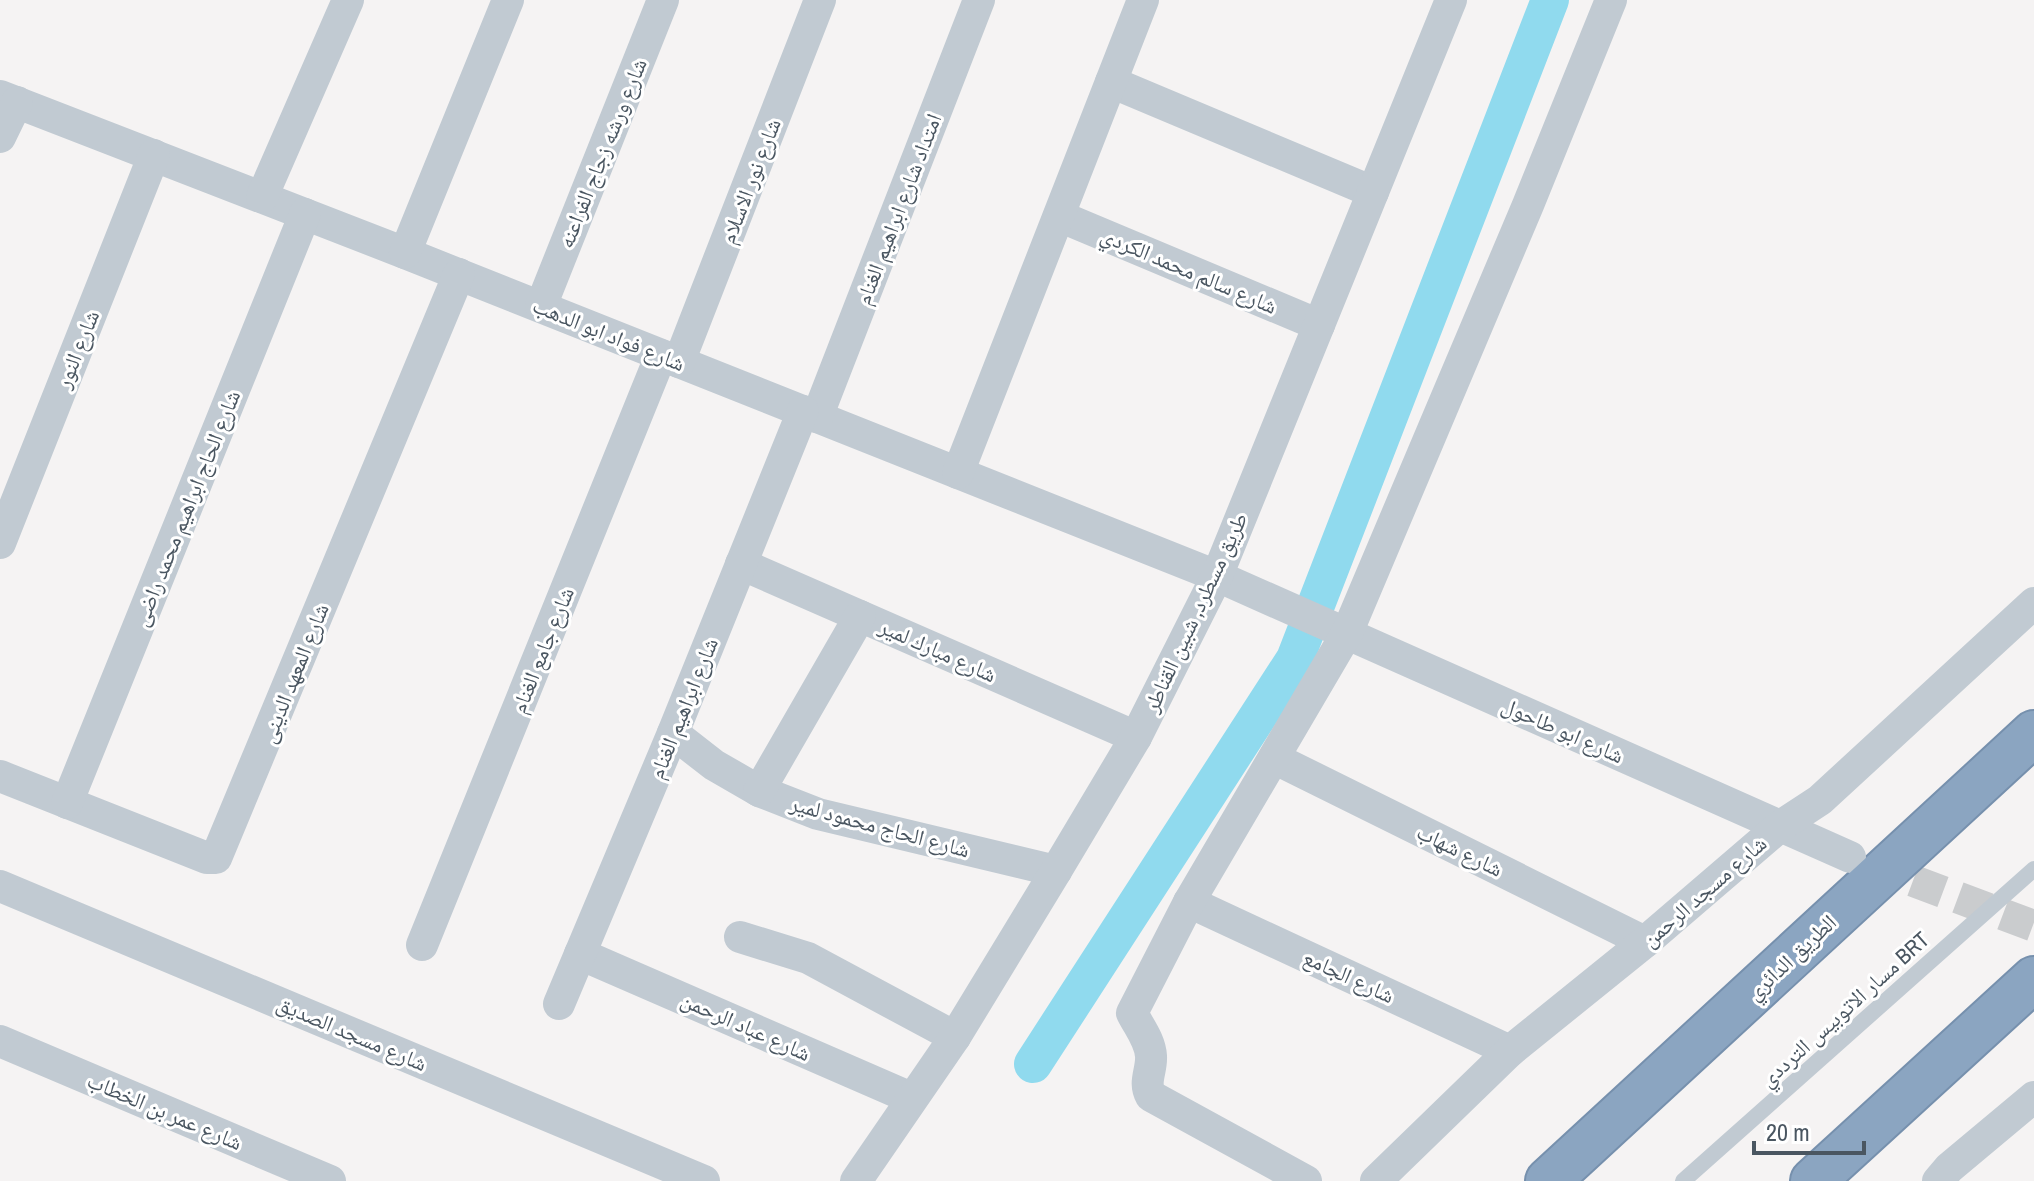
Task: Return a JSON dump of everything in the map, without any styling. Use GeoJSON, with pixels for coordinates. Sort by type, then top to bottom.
{"type":"FeatureCollection","features":[{"type":"Feature","properties":{"kind":"highway","name":"الطريق الدائري"},"geometry":{"type":"LineString","coordinates":[[1548,1181],[2034,733]]}},
{"type":"Feature","properties":{"kind":"highway"},"geometry":{"type":"LineString","coordinates":[[1813,1181],[2034,979]]}},
{"type":"Feature","properties":{"kind":"street"},"geometry":{"type":"LineString","coordinates":[[262,197],[348,0]]}},
{"type":"Feature","properties":{"kind":"street"},"geometry":{"type":"LineString","coordinates":[[405,253],[508,0]]}},
{"type":"Feature","properties":{"kind":"street","name":"شارع ورشه زجاج الفراعنه"},"geometry":{"type":"LineString","coordinates":[[541,306],[663,0]]}},
{"type":"Feature","properties":{"kind":"street","name":"شارع نور الاسلام"},"geometry":{"type":"LineString","coordinates":[[670,358],[820,0]]}},
{"type":"Feature","properties":{"kind":"street","name":"امتداد شارع ابراهيم الغنام"},"geometry":{"type":"LineString","coordinates":[[810,414],[979,0]]}},
{"type":"Feature","properties":{"kind":"street"},"geometry":{"type":"LineString","coordinates":[[958,473],[1143,0]]}},
{"type":"Feature","properties":{"kind":"street","name":"طريق مسطرد, شبين القناطر"},"geometry":{"type":"LineString","coordinates":[[856,1181],[955,1037],[1136,737],[1217,576],[1451,0]]}},
{"type":"Feature","properties":{"kind":"street"},"geometry":{"type":"LineString","coordinates":[[1306,1181],[1151,1096],[1147,1084],[1151,1059],[1149,1045],[1132,1013],[1189,902],[1347,633],[1611,0]]}},
{"type":"Feature","properties":{"kind":"street"},"geometry":{"type":"LineString","coordinates":[[1111,82],[1373,192]]}},
{"type":"Feature","properties":{"kind":"street"},"geometry":{"type":"LineString","coordinates":[[0,137],[8,99]]}},
{"type":"Feature","properties":{"kind":"street","name":"شارع فواد ابو الدهب"},"geometry":{"type":"LineString","coordinates":[[8,99],[541,306],[1217,576]]}},
{"type":"Feature","properties":{"kind":"street","name":"شارع النور"},"geometry":{"type":"LineString","coordinates":[[2,534],[154,155]]}},
{"type":"Feature","properties":{"kind":"street","name":"شارع الحاج ابراهيم محمد راضى"},"geometry":{"type":"LineString","coordinates":[[67,803],[305,214]]}},
{"type":"Feature","properties":{"kind":"street","name":"شارع سالم محمد الكردي"},"geometry":{"type":"LineString","coordinates":[[1059,216],[1319,325]]}},
{"type":"Feature","properties":{"kind":"street","name":"شارع المعهد الدينى"},"geometry":{"type":"LineString","coordinates":[[0,776],[207,858],[216,858],[459,274]]}},
{"type":"Feature","properties":{"kind":"street","name":"شارع جامع الغنام"},"geometry":{"type":"LineString","coordinates":[[422,945],[670,358]]}},
{"type":"Feature","properties":{"kind":"street","name":"شارع ابراهيم الغنام"},"geometry":{"type":"LineString","coordinates":[[559,1004],[741,564],[810,414]]}},
{"type":"Feature","properties":{"kind":"street","name":"شارع مبارك لمير"},"geometry":{"type":"LineString","coordinates":[[741,564],[1136,737]]}},
{"type":"Feature","properties":{"kind":"street","name":"شارع ابو طاحول"},"geometry":{"type":"LineString","coordinates":[[1217,576],[1850,857]]}},
{"type":"Feature","properties":{"kind":"street","name":"شارع مسجد الرحمن"},"geometry":{"type":"LineString","coordinates":[[1376,1181],[1510,1051],[1645,942],[1779,827],[1820,800],[2034,603]]}},
{"type":"Feature","properties":{"kind":"street"},"geometry":{"type":"LineString","coordinates":[[759,791],[860,616]]}},
{"type":"Feature","properties":{"kind":"street","name":"شارع الحاج محمود لمير"},"geometry":{"type":"LineString","coordinates":[[673,733],[714,765],[759,791],[818,814],[1056,871]]}},
{"type":"Feature","properties":{"kind":"street","name":"شارع شهاب"},"geometry":{"type":"LineString","coordinates":[[1274,758],[1645,942]]}},
{"type":"Feature","properties":{"kind":"street","name":"شارع مسجد الصديق"},"geometry":{"type":"LineString","coordinates":[[0,886],[704,1181]]}},
{"type":"Feature","properties":{"kind":"street","name":"شارع الجامع"},"geometry":{"type":"LineString","coordinates":[[1189,902],[1510,1051]]}},
{"type":"Feature","properties":{"kind":"street"},"geometry":{"type":"LineString","coordinates":[[740,937],[808,958],[955,1037]]}},
{"type":"Feature","properties":{"kind":"street","name":"شارع عباد الرحمن"},"geometry":{"type":"LineString","coordinates":[[580,954],[911,1098]]}},
{"type":"Feature","properties":{"kind":"street","name":"شارع عمر بن الخطاب"},"geometry":{"type":"LineString","coordinates":[[0,1041],[330,1181]]}},
{"type":"Feature","properties":{"kind":"street"},"geometry":{"type":"LineString","coordinates":[[1944,1174],[2034,1097]]}},
{"type":"Feature","properties":{"kind":"lane","name":"مسار الاتوبيس الترددي BRT"},"geometry":{"type":"LineString","coordinates":[[1683,1181],[2034,869]]}},
{"type":"Feature","properties":{"kind":"waterway"},"geometry":{"type":"LineString","coordinates":[[1033,1064],[1295,659],[1550,0]]}},
{"type":"Feature","properties":{"kind":"tunnel"},"geometry":{"type":"LineString","coordinates":[[1868,864],[2034,926]]}}]}
